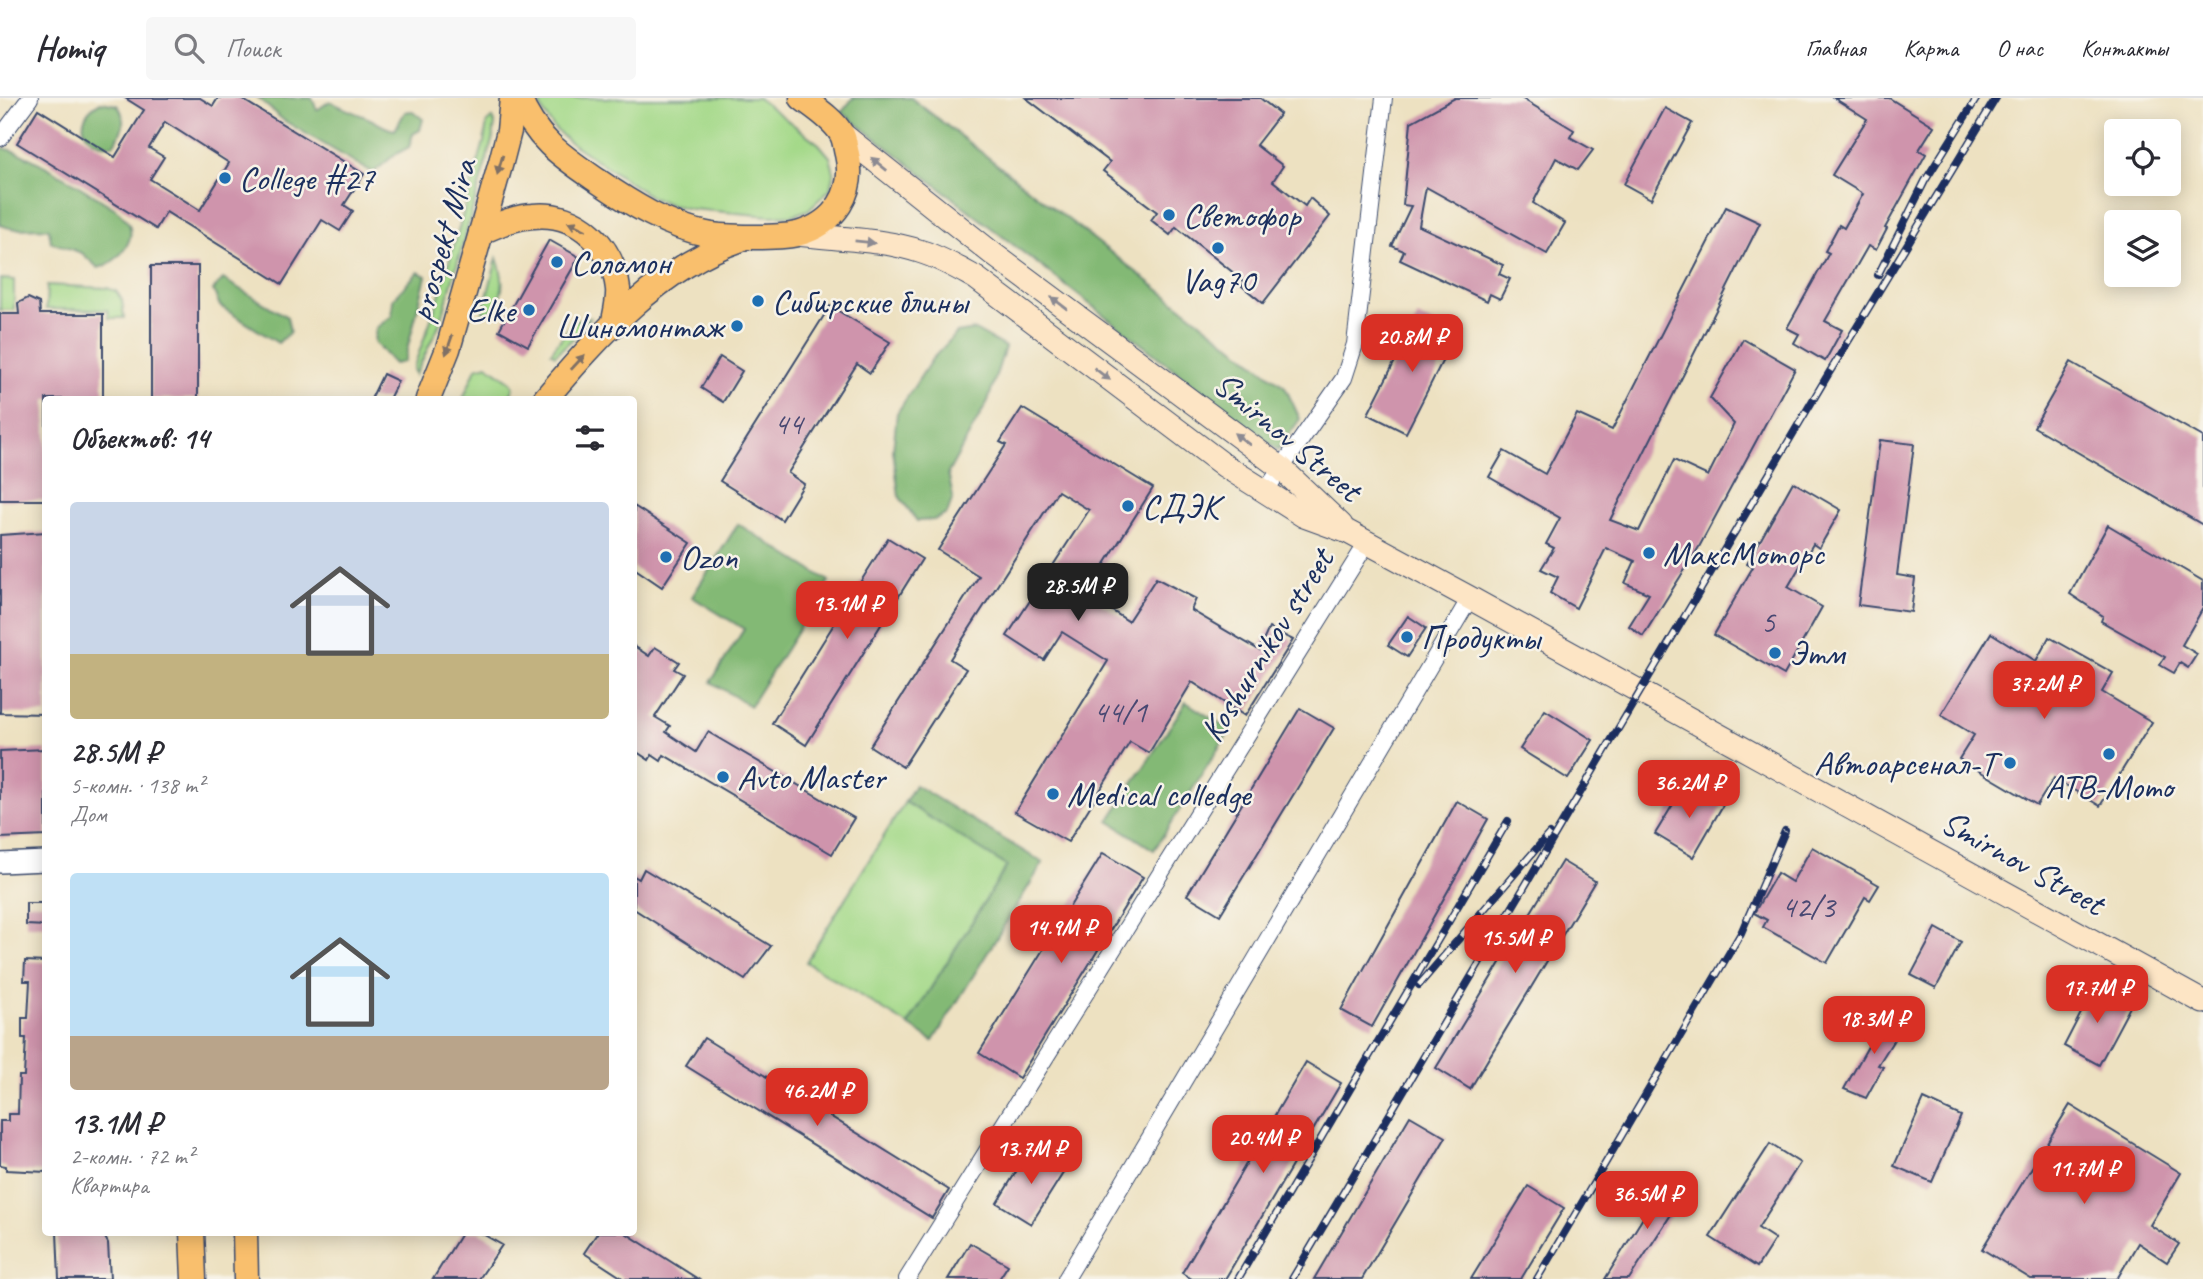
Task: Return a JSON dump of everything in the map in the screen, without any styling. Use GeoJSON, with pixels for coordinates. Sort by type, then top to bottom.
{"type":"FeatureCollection","features":[{"type":"Feature","properties":{"kind":"main road","name":"prospekt Mira"},"geometry":{"type":"LineString","coordinates":[[429,396],[448,349],[481,233],[509,131],[512,98]]}},
{"type":"Feature","properties":{"kind":"main road"},"geometry":{"type":"LineString","coordinates":[[519,98],[539,135],[563,158],[605,186],[681,228],[709,235],[750,236],[797,234],[820,223],[840,208],[848,188],[849,164],[842,134],[829,119],[802,98]]}},
{"type":"Feature","properties":{"kind":"main road","name":"Smirnov Street"},"geometry":{"type":"LineString","coordinates":[[842,134],[993,254],[1281,468],[1358,537]]}},
{"type":"Feature","properties":{"kind":"main road"},"geometry":{"type":"LineString","coordinates":[[481,233],[507,220],[535,215],[554,216],[589,231],[606,249],[619,290],[612,326]]}},
{"type":"Feature","properties":{"kind":"main road","name":"Smirnov Street"},"geometry":{"type":"LineString","coordinates":[[797,234],[894,245],[947,262],[976,278],[1225,467],[1264,493],[1304,516],[1358,537],[2203,1002]]}},
{"type":"Feature","properties":{"kind":"main road"},"geometry":{"type":"LineString","coordinates":[[548,396],[612,326],[659,284],[681,267],[713,249],[750,236]]}},
{"type":"Feature","properties":{"kind":"main road"},"geometry":{"type":"LineString","coordinates":[[192,1236],[194,1279]]}},
{"type":"Feature","properties":{"kind":"main road"},"geometry":{"type":"LineString","coordinates":[[245,1236],[246,1279]]}},
{"type":"Feature","properties":{"kind":"street"},"geometry":{"type":"LineString","coordinates":[[0,138],[30,98]]}},
{"type":"Feature","properties":{"kind":"street"},"geometry":{"type":"LineString","coordinates":[[1264,493],[1344,377],[1355,344],[1384,98]]}},
{"type":"Feature","properties":{"kind":"street","name":"Koshurnikov street"},"geometry":{"type":"LineString","coordinates":[[907,1279],[1358,537]]}},
{"type":"Feature","properties":{"kind":"street"},"geometry":{"type":"LineString","coordinates":[[1066,1279],[1470,598]]}},
{"type":"Feature","properties":{"kind":"street"},"geometry":{"type":"LineString","coordinates":[[0,863],[42,861]]}},
{"type":"Feature","properties":{"kind":"green space"},"geometry":{"type":"Polygon","coordinates":[[[258,98],[312,98],[317,110],[330,101],[395,130],[405,112],[411,111],[423,119],[420,130],[413,134],[409,147],[373,173],[283,120],[258,98]]]}},
{"type":"Feature","properties":{"kind":"green space"},"geometry":{"type":"Polygon","coordinates":[[[538,98],[758,98],[819,144],[830,157],[834,172],[830,189],[808,210],[793,215],[770,216],[672,205],[653,198],[567,140],[554,128],[542,110],[538,98]]]}},
{"type":"Feature","properties":{"kind":"green space"},"geometry":{"type":"Polygon","coordinates":[[[853,98],[911,98],[1285,387],[1300,419],[1278,450],[842,112],[853,98]]]}},
{"type":"Feature","properties":{"kind":"green space"},"geometry":{"type":"Polygon","coordinates":[[[101,102],[117,105],[122,115],[122,130],[113,145],[94,141],[84,130],[86,115],[101,102]]]}},
{"type":"Feature","properties":{"kind":"green space"},"geometry":{"type":"Polygon","coordinates":[[[492,118],[495,124],[493,137],[441,321],[415,375],[413,369],[437,303],[484,142],[487,122],[492,118]]]}},
{"type":"Feature","properties":{"kind":"green space"},"geometry":{"type":"Polygon","coordinates":[[[0,147],[43,165],[116,209],[130,227],[129,241],[122,253],[110,263],[98,268],[82,253],[51,242],[49,229],[17,229],[0,224],[0,147]]]}},
{"type":"Feature","properties":{"kind":"green space"},"geometry":{"type":"Polygon","coordinates":[[[497,258],[502,281],[501,295],[487,314],[483,312],[497,258]]]}},
{"type":"Feature","properties":{"kind":"green space"},"geometry":{"type":"Polygon","coordinates":[[[418,272],[426,276],[404,362],[394,364],[374,342],[376,328],[392,316],[393,299],[418,272]]]}},
{"type":"Feature","properties":{"kind":"green space"},"geometry":{"type":"Polygon","coordinates":[[[0,279],[14,280],[14,310],[0,310],[0,279]]]}},
{"type":"Feature","properties":{"kind":"green space"},"geometry":{"type":"Polygon","coordinates":[[[223,279],[287,317],[290,332],[278,343],[220,306],[213,290],[223,279]]]}},
{"type":"Feature","properties":{"kind":"green space"},"geometry":{"type":"Polygon","coordinates":[[[47,285],[107,288],[116,291],[122,300],[124,318],[109,318],[108,310],[46,309],[47,285]]]}},
{"type":"Feature","properties":{"kind":"green space"},"geometry":{"type":"Polygon","coordinates":[[[590,318],[578,334],[555,355],[551,352],[574,321],[590,318]]]}},
{"type":"Feature","properties":{"kind":"green space"},"geometry":{"type":"Polygon","coordinates":[[[975,330],[1005,347],[988,401],[948,473],[953,497],[947,514],[934,520],[917,521],[899,496],[893,450],[897,413],[932,359],[957,333],[975,330]]]}},
{"type":"Feature","properties":{"kind":"green space"},"geometry":{"type":"Polygon","coordinates":[[[487,365],[511,382],[514,388],[510,396],[464,396],[476,368],[487,365]]]}},
{"type":"Feature","properties":{"kind":"green space"},"geometry":{"type":"Polygon","coordinates":[[[738,524],[829,581],[750,706],[711,682],[744,629],[692,597],[738,524]]]}},
{"type":"Feature","properties":{"kind":"green space"},"geometry":{"type":"Polygon","coordinates":[[[1186,702],[1230,730],[1154,850],[1109,821],[1186,702]]]}},
{"type":"Feature","properties":{"kind":"green space"},"geometry":{"type":"Polygon","coordinates":[[[915,785],[1043,863],[933,1041],[908,1025],[1007,866],[905,802],[915,785]]]}},
{"type":"Feature","properties":{"kind":"green space"},"geometry":{"type":"Polygon","coordinates":[[[905,802],[1007,866],[908,1025],[806,962],[905,802]]]}},
{"type":"Feature","properties":{"kind":"building","name":"College #27"},"geometry":{"type":"Polygon","coordinates":[[[125,98],[200,98],[213,106],[218,98],[240,98],[364,174],[344,205],[353,211],[340,231],[322,220],[282,284],[166,212],[156,229],[17,143],[38,109],[115,157],[144,110],[125,98]],[[165,122],[149,148],[164,157],[150,179],[200,210],[229,163],[165,122]]]}},
{"type":"Feature","properties":{"kind":"building"},"geometry":{"type":"Polygon","coordinates":[[[1026,98],[1260,98],[1280,114],[1256,145],[1283,166],[1273,181],[1305,206],[1310,198],[1330,216],[1263,303],[1242,286],[1245,282],[1176,227],[1170,235],[1151,220],[1157,212],[1103,171],[1110,162],[1026,98]]]}},
{"type":"Feature","properties":{"kind":"building"},"geometry":{"type":"Polygon","coordinates":[[[1455,98],[1521,98],[1574,130],[1570,137],[1593,150],[1578,170],[1556,158],[1533,203],[1565,223],[1547,254],[1426,187],[1419,226],[1503,265],[1499,274],[1510,279],[1500,299],[1490,294],[1487,301],[1400,260],[1404,251],[1392,246],[1411,206],[1403,205],[1411,122],[1455,98]]]}},
{"type":"Feature","properties":{"kind":"building"},"geometry":{"type":"Polygon","coordinates":[[[1834,98],[1889,98],[1934,126],[1919,150],[1926,154],[1885,228],[1887,229],[1876,250],[1868,246],[1825,321],[1842,330],[1825,361],[1794,343],[1799,334],[1787,328],[1829,253],[1825,251],[1839,225],[1844,228],[1863,194],[1832,175],[1867,119],[1834,98]]]}},
{"type":"Feature","properties":{"kind":"building"},"geometry":{"type":"Polygon","coordinates":[[[1665,108],[1692,123],[1651,199],[1624,184],[1665,108]]]}},
{"type":"Feature","properties":{"kind":"building"},"geometry":{"type":"Polygon","coordinates":[[[1726,207],[1760,223],[1610,520],[1639,531],[1674,460],[1708,476],[1734,424],[1710,398],[1743,339],[1795,369],[1699,547],[1643,636],[1629,626],[1649,594],[1625,583],[1635,561],[1606,548],[1576,608],[1550,593],[1558,577],[1541,569],[1554,548],[1546,544],[1560,518],[1489,477],[1504,451],[1545,474],[1577,414],[1612,430],[1726,207]]]}},
{"type":"Feature","properties":{"kind":"building","name":"Elke"},"geometry":{"type":"Polygon","coordinates":[[[549,240],[579,257],[528,346],[499,330],[549,240]]]}},
{"type":"Feature","properties":{"kind":"building"},"geometry":{"type":"Polygon","coordinates":[[[151,266],[198,266],[198,396],[151,396],[151,266]]]}},
{"type":"Feature","properties":{"kind":"building"},"geometry":{"type":"Polygon","coordinates":[[[28,298],[39,303],[40,314],[103,314],[103,396],[42,396],[42,500],[0,500],[0,314],[19,314],[18,303],[28,298]]]}},
{"type":"Feature","properties":{"kind":"building"},"geometry":{"type":"Polygon","coordinates":[[[830,306],[890,342],[870,373],[857,364],[788,473],[804,484],[782,520],[720,481],[830,306]]]}},
{"type":"Feature","properties":{"kind":"building"},"geometry":{"type":"Polygon","coordinates":[[[1418,316],[1456,334],[1406,433],[1368,414],[1418,316]]]}},
{"type":"Feature","properties":{"kind":"building"},"geometry":{"type":"Polygon","coordinates":[[[720,357],[742,371],[723,402],[701,388],[720,357]]]}},
{"type":"Feature","properties":{"kind":"building"},"geometry":{"type":"Polygon","coordinates":[[[2071,362],[2203,437],[2203,525],[2034,427],[2071,362]]]}},
{"type":"Feature","properties":{"kind":"building"},"geometry":{"type":"Polygon","coordinates":[[[383,374],[398,381],[390,396],[372,396],[383,374]]]}},
{"type":"Feature","properties":{"kind":"building"},"geometry":{"type":"Polygon","coordinates":[[[1022,408],[1153,488],[1086,594],[1128,621],[1156,578],[1196,599],[1191,610],[1259,650],[1269,628],[1293,640],[1245,716],[1192,682],[1149,753],[1130,742],[1068,842],[1015,812],[1108,661],[1062,632],[1044,660],[1007,636],[1089,510],[1058,491],[950,659],[966,669],[903,767],[870,746],[979,576],[938,550],[1006,445],[1000,442],[1022,408]]]}},
{"type":"Feature","properties":{"kind":"building"},"geometry":{"type":"Polygon","coordinates":[[[1880,440],[1914,444],[1897,575],[1915,578],[1911,612],[1858,605],[1880,440]]]}},
{"type":"Feature","properties":{"kind":"building"},"geometry":{"type":"Polygon","coordinates":[[[1793,482],[1841,510],[1819,548],[1813,544],[1788,587],[1822,607],[1784,675],[1714,635],[1753,567],[1747,564],[1793,482]]]}},
{"type":"Feature","properties":{"kind":"building"},"geometry":{"type":"Polygon","coordinates":[[[637,508],[691,543],[662,587],[637,570],[637,508]]]}},
{"type":"Feature","properties":{"kind":"building"},"geometry":{"type":"Polygon","coordinates":[[[2108,525],[2203,581],[2203,608],[2182,645],[2197,654],[2188,668],[2180,663],[2174,673],[2160,665],[2165,657],[2101,621],[2103,616],[2070,594],[2108,525]]]}},
{"type":"Feature","properties":{"kind":"building"},"geometry":{"type":"Polygon","coordinates":[[[42,532],[42,714],[0,713],[0,535],[42,532]]]}},
{"type":"Feature","properties":{"kind":"building"},"geometry":{"type":"Polygon","coordinates":[[[888,538],[922,559],[806,745],[772,723],[888,538]]]}},
{"type":"Feature","properties":{"kind":"building","name":"Продукты"},"geometry":{"type":"Polygon","coordinates":[[[1408,616],[1426,628],[1407,657],[1388,645],[1408,616]]]}},
{"type":"Feature","properties":{"kind":"building"},"geometry":{"type":"Polygon","coordinates":[[[1991,633],[2036,661],[2049,637],[2113,673],[2102,692],[2152,722],[2100,806],[2054,778],[2037,805],[1959,759],[1974,735],[1941,715],[1991,633]]]}},
{"type":"Feature","properties":{"kind":"building"},"geometry":{"type":"Polygon","coordinates":[[[655,647],[679,662],[674,669],[683,674],[655,717],[670,726],[666,732],[696,752],[708,732],[854,818],[832,854],[664,755],[661,761],[652,755],[649,760],[637,752],[637,648],[649,656],[655,647]]]}},
{"type":"Feature","properties":{"kind":"building"},"geometry":{"type":"Polygon","coordinates":[[[1300,708],[1334,728],[1220,915],[1187,895],[1300,708]]]}},
{"type":"Feature","properties":{"kind":"building"},"geometry":{"type":"Polygon","coordinates":[[[1545,710],[1593,740],[1568,779],[1520,749],[1545,710]]]}},
{"type":"Feature","properties":{"kind":"building"},"geometry":{"type":"Polygon","coordinates":[[[42,749],[42,836],[0,838],[0,751],[42,749]]]}},
{"type":"Feature","properties":{"kind":"building"},"geometry":{"type":"Polygon","coordinates":[[[1686,783],[1723,805],[1693,857],[1655,834],[1686,783]]]}},
{"type":"Feature","properties":{"kind":"building"},"geometry":{"type":"Polygon","coordinates":[[[1457,801],[1488,819],[1372,1027],[1341,1010],[1457,801]]]}},
{"type":"Feature","properties":{"kind":"building"},"geometry":{"type":"Polygon","coordinates":[[[1812,847],[1879,885],[1870,900],[1865,897],[1827,963],[1763,927],[1767,920],[1754,913],[1777,873],[1792,882],[1812,847]]]}},
{"type":"Feature","properties":{"kind":"building"},"geometry":{"type":"Polygon","coordinates":[[[1103,853],[1143,877],[1019,1078],[979,1053],[1103,853]]]}},
{"type":"Feature","properties":{"kind":"building"},"geometry":{"type":"Polygon","coordinates":[[[1562,861],[1595,881],[1470,1089],[1436,1068],[1562,861]]]}},
{"type":"Feature","properties":{"kind":"building"},"geometry":{"type":"Polygon","coordinates":[[[644,869],[771,946],[745,980],[637,911],[637,878],[639,879],[644,869]]]}},
{"type":"Feature","properties":{"kind":"building"},"geometry":{"type":"Polygon","coordinates":[[[26,903],[42,903],[42,926],[26,925],[26,903]]]}},
{"type":"Feature","properties":{"kind":"building"},"geometry":{"type":"Polygon","coordinates":[[[1936,928],[1961,942],[1936,988],[1911,975],[1936,928]]]}},
{"type":"Feature","properties":{"kind":"building"},"geometry":{"type":"Polygon","coordinates":[[[25,961],[42,962],[42,1172],[6,1170],[6,1166],[0,1165],[0,1121],[8,1121],[8,1114],[18,1114],[19,1076],[24,1076],[26,1038],[22,1038],[22,1018],[28,1018],[30,981],[24,981],[25,961]]]}},
{"type":"Feature","properties":{"kind":"building"},"geometry":{"type":"Polygon","coordinates":[[[2095,986],[2131,1005],[2099,1065],[2064,1046],[2095,986]]]}},
{"type":"Feature","properties":{"kind":"building"},"geometry":{"type":"Polygon","coordinates":[[[1888,1011],[1905,1022],[1878,1065],[1883,1067],[1866,1098],[1844,1089],[1888,1011]]]}},
{"type":"Feature","properties":{"kind":"building"},"geometry":{"type":"Polygon","coordinates":[[[704,1038],[949,1190],[932,1218],[686,1066],[704,1038]]]}},
{"type":"Feature","properties":{"kind":"building"},"geometry":{"type":"Polygon","coordinates":[[[1306,1062],[1341,1083],[1225,1279],[1192,1279],[1182,1273],[1306,1062]]]}},
{"type":"Feature","properties":{"kind":"building"},"geometry":{"type":"Polygon","coordinates":[[[1924,1099],[1961,1116],[1932,1182],[1894,1166],[1924,1099]]]}},
{"type":"Feature","properties":{"kind":"building"},"geometry":{"type":"Polygon","coordinates":[[[2070,1105],[2181,1173],[2150,1225],[2179,1244],[2167,1262],[2138,1243],[2117,1279],[2031,1279],[1982,1249],[2070,1105]]]}},
{"type":"Feature","properties":{"kind":"building"},"geometry":{"type":"Polygon","coordinates":[[[1410,1116],[1446,1137],[1362,1279],[1314,1279],[1410,1116]]]}},
{"type":"Feature","properties":{"kind":"building"},"geometry":{"type":"Polygon","coordinates":[[[1770,1144],[1800,1163],[1758,1228],[1775,1239],[1757,1267],[1710,1237],[1770,1144]]]}},
{"type":"Feature","properties":{"kind":"building"},"geometry":{"type":"Polygon","coordinates":[[[1030,1149],[1065,1170],[1031,1224],[997,1203],[1030,1149]]]}},
{"type":"Feature","properties":{"kind":"building"},"geometry":{"type":"Polygon","coordinates":[[[1667,1179],[1687,1190],[1629,1279],[1605,1279],[1667,1179]]]}},
{"type":"Feature","properties":{"kind":"building"},"geometry":{"type":"Polygon","coordinates":[[[1528,1186],[1564,1208],[1521,1279],[1471,1279],[1528,1186]]]}},
{"type":"Feature","properties":{"kind":"building"},"geometry":{"type":"Polygon","coordinates":[[[57,1236],[104,1236],[108,1243],[110,1279],[59,1279],[57,1236]]]}},
{"type":"Feature","properties":{"kind":"building"},"geometry":{"type":"Polygon","coordinates":[[[460,1236],[486,1236],[502,1245],[479,1279],[433,1279],[460,1236]]]}},
{"type":"Feature","properties":{"kind":"building"},"geometry":{"type":"Polygon","coordinates":[[[595,1236],[630,1236],[698,1279],[624,1279],[584,1253],[595,1236]]]}},
{"type":"Feature","properties":{"kind":"building"},"geometry":{"type":"Polygon","coordinates":[[[970,1243],[1008,1265],[999,1279],[948,1279],[970,1243]]]}},
{"type":"Feature","properties":{"kind":"railway"},"geometry":{"type":"LineString","coordinates":[[1878,275],[1925,181],[1977,98]]}},
{"type":"Feature","properties":{"kind":"railway"},"geometry":{"type":"LineString","coordinates":[[1292,1279],[1826,378],[1996,98]]}},
{"type":"Feature","properties":{"kind":"railway"},"geometry":{"type":"LineString","coordinates":[[1238,1279],[1508,821]]}},
{"type":"Feature","properties":{"kind":"railway"},"geometry":{"type":"LineString","coordinates":[[1537,1279],[1741,933],[1785,831]]}},
{"type":"Feature","properties":{"kind":"railway"},"geometry":{"type":"LineString","coordinates":[[1419,985],[1549,834]]}},
{"type":"Feature","properties":{"kind":"place","name":"College #27"},"geometry":{"type":"Point","coordinates":[225,178]}},
{"type":"Feature","properties":{"kind":"place","name":"Светофор"},"geometry":{"type":"Point","coordinates":[1169,215]}},
{"type":"Feature","properties":{"kind":"place","name":"Vag70"},"geometry":{"type":"Point","coordinates":[1218,248]}},
{"type":"Feature","properties":{"kind":"place","name":"Соломон"},"geometry":{"type":"Point","coordinates":[557,262]}},
{"type":"Feature","properties":{"kind":"place","name":"Сибирские блины"},"geometry":{"type":"Point","coordinates":[758,301]}},
{"type":"Feature","properties":{"kind":"place","name":"Elke"},"geometry":{"type":"Point","coordinates":[529,310]}},
{"type":"Feature","properties":{"kind":"place","name":"Шиномонтаж"},"geometry":{"type":"Point","coordinates":[737,326]}},
{"type":"Feature","properties":{"kind":"place","name":"СДЭК"},"geometry":{"type":"Point","coordinates":[1128,506]}},
{"type":"Feature","properties":{"kind":"place","name":"МаксМоторс"},"geometry":{"type":"Point","coordinates":[1649,553]}},
{"type":"Feature","properties":{"kind":"place","name":"Ozon"},"geometry":{"type":"Point","coordinates":[666,557]}},
{"type":"Feature","properties":{"kind":"place","name":"Продукты"},"geometry":{"type":"Point","coordinates":[1407,637]}},
{"type":"Feature","properties":{"kind":"place","name":"Этм"},"geometry":{"type":"Point","coordinates":[1775,653]}},
{"type":"Feature","properties":{"kind":"place","name":"АТВ-Мото"},"geometry":{"type":"Point","coordinates":[2109,754]}},
{"type":"Feature","properties":{"kind":"place","name":"Автоарсенал-Т"},"geometry":{"type":"Point","coordinates":[2010,763]}},
{"type":"Feature","properties":{"kind":"place","name":"Avto Master"},"geometry":{"type":"Point","coordinates":[723,777]}},
{"type":"Feature","properties":{"kind":"place","name":"Medical colledge"},"geometry":{"type":"Point","coordinates":[1053,794]}}]}
